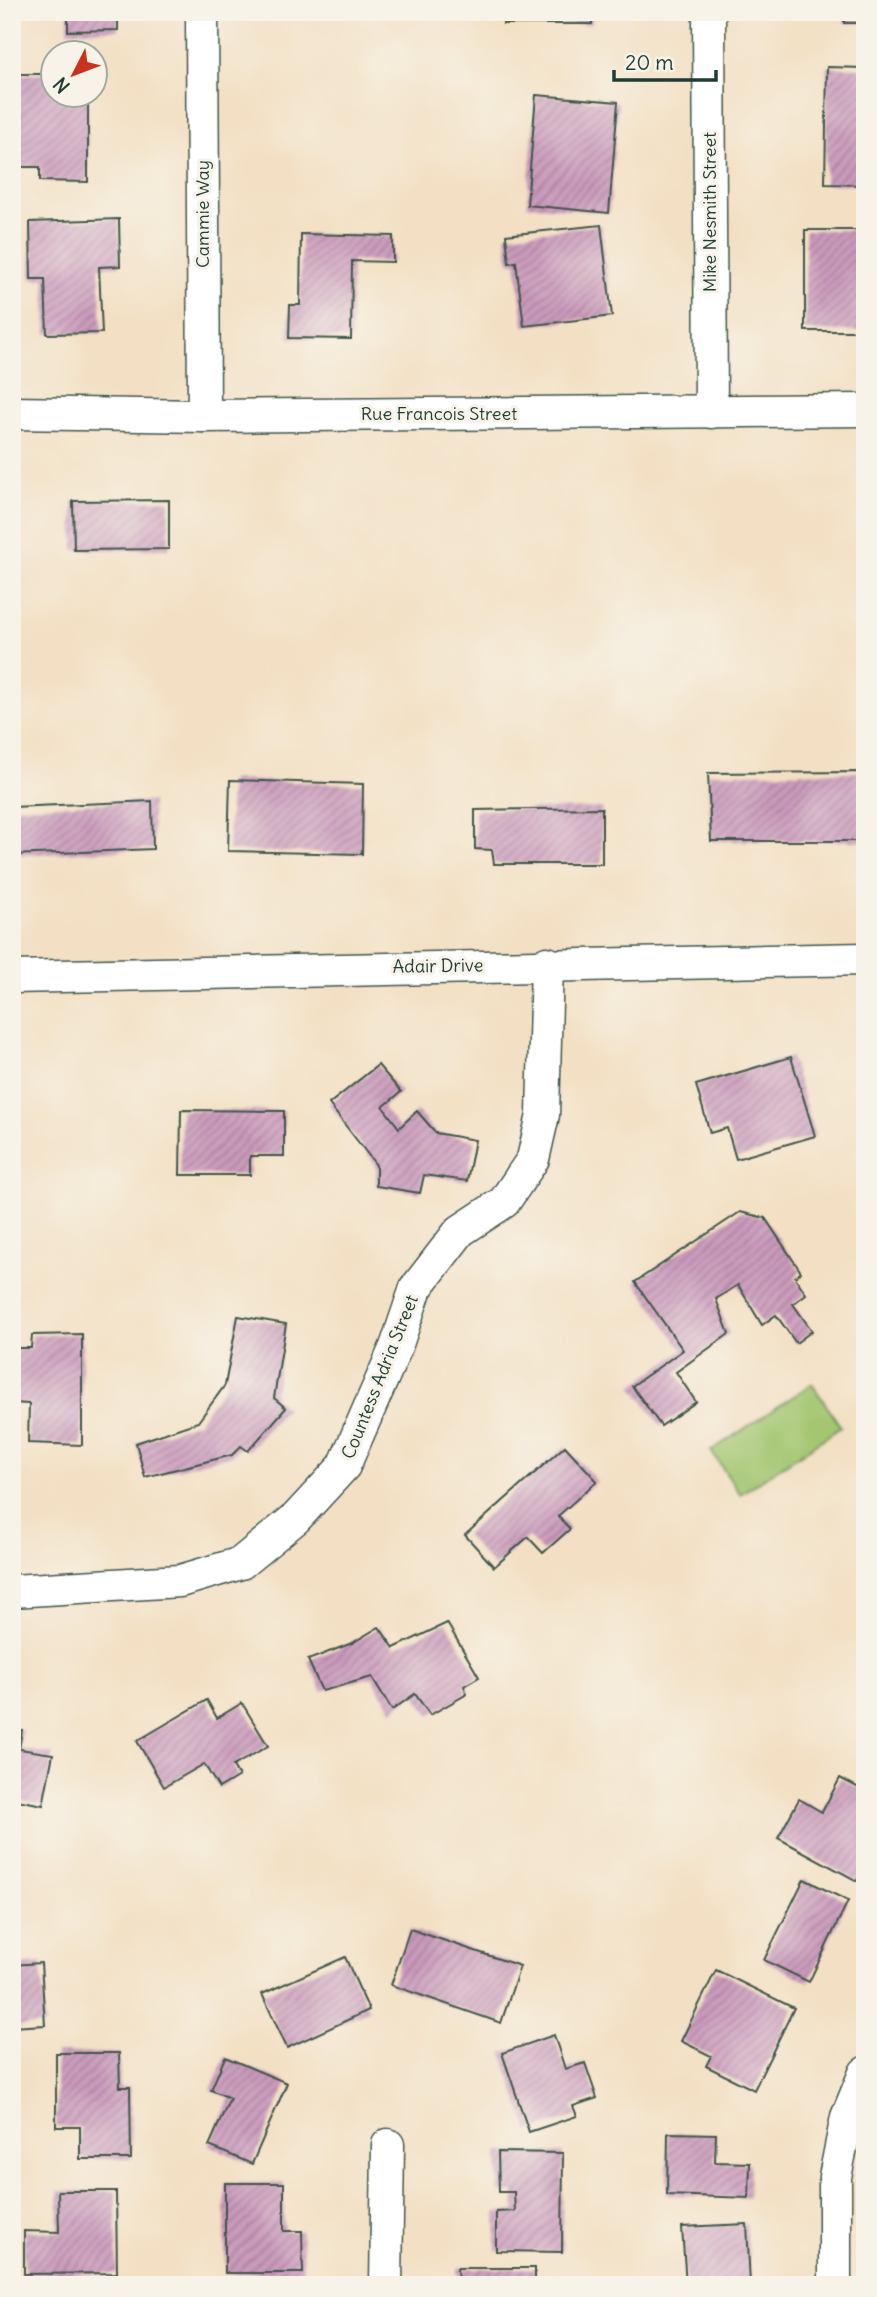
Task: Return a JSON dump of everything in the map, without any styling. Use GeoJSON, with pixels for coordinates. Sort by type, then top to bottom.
{"type":"FeatureCollection","features":[{"type":"Feature","properties":{"kind":"street","name":"Cammie Way"},"geometry":{"type":"LineString","coordinates":[[202,12],[204,416]]}},
{"type":"Feature","properties":{"kind":"street","name":"Mike Nesmith Street"},"geometry":{"type":"LineString","coordinates":[[709,12],[711,412]]}},
{"type":"Feature","properties":{"kind":"street","name":"Rue Francois Street"},"geometry":{"type":"LineString","coordinates":[[12,413],[204,416],[865,410]]}},
{"type":"Feature","properties":{"kind":"street","name":"Adair Drive"},"geometry":{"type":"LineString","coordinates":[[12,977],[865,959]]}},
{"type":"Feature","properties":{"kind":"street","name":"Countess Adria Street"},"geometry":{"type":"LineString","coordinates":[[12,1591],[180,1581],[241,1563],[296,1518],[344,1466],[396,1347],[416,1288],[460,1231],[504,1202],[534,1159],[543,1115],[547,964]]}},
{"type":"Feature","properties":{"kind":"street"},"geometry":{"type":"LineString","coordinates":[[835,2285],[835,2177],[847,2117],[865,2073]]}},
{"type":"Feature","properties":{"kind":"street"},"geometry":{"type":"LineString","coordinates":[[386,2285],[388,2145]]}},
{"type":"Feature","properties":{"kind":"green space"},"geometry":{"type":"Polygon","coordinates":[[[812,1384],[841,1427],[740,1494],[711,1451],[812,1384]]]}},
{"type":"Feature","properties":{"kind":"building"},"geometry":{"type":"Polygon","coordinates":[[[68,12],[118,12],[118,30],[68,31],[68,12]]]}},
{"type":"Feature","properties":{"kind":"building"},"geometry":{"type":"Polygon","coordinates":[[[503,12],[592,12],[592,24],[503,24],[503,12]]]}},
{"type":"Feature","properties":{"kind":"building"},"geometry":{"type":"Polygon","coordinates":[[[844,12],[865,12],[865,23],[844,23],[844,12]]]}},
{"type":"Feature","properties":{"kind":"building"},"geometry":{"type":"Polygon","coordinates":[[[827,67],[865,68],[865,185],[825,184],[827,67]]]}},
{"type":"Feature","properties":{"kind":"building"},"geometry":{"type":"Polygon","coordinates":[[[12,74],[38,74],[38,108],[88,108],[88,182],[40,181],[40,167],[19,167],[19,120],[12,121],[12,74]]]}},
{"type":"Feature","properties":{"kind":"building"},"geometry":{"type":"Polygon","coordinates":[[[536,95],[618,102],[609,213],[527,205],[536,95]]]}},
{"type":"Feature","properties":{"kind":"building"},"geometry":{"type":"Polygon","coordinates":[[[119,219],[120,266],[99,267],[102,333],[47,334],[45,279],[31,279],[30,222],[119,219]]]}},
{"type":"Feature","properties":{"kind":"building"},"geometry":{"type":"Polygon","coordinates":[[[601,225],[612,316],[524,326],[516,262],[509,263],[506,235],[601,225]]]}},
{"type":"Feature","properties":{"kind":"building"},"geometry":{"type":"Polygon","coordinates":[[[805,230],[865,230],[865,331],[805,331],[805,230]]]}},
{"type":"Feature","properties":{"kind":"building"},"geometry":{"type":"Polygon","coordinates":[[[301,234],[393,236],[393,262],[352,261],[351,339],[289,338],[290,305],[300,305],[301,234]]]}},
{"type":"Feature","properties":{"kind":"building"},"geometry":{"type":"Polygon","coordinates":[[[169,500],[169,549],[74,550],[73,501],[169,500]]]}},
{"type":"Feature","properties":{"kind":"building"},"geometry":{"type":"Polygon","coordinates":[[[865,772],[865,841],[711,841],[708,773],[865,772]]]}},
{"type":"Feature","properties":{"kind":"building"},"geometry":{"type":"Polygon","coordinates":[[[230,780],[363,784],[362,854],[228,851],[230,780]]]}},
{"type":"Feature","properties":{"kind":"building"},"geometry":{"type":"Polygon","coordinates":[[[152,801],[153,849],[12,855],[12,807],[152,801]]]}},
{"type":"Feature","properties":{"kind":"building"},"geometry":{"type":"Polygon","coordinates":[[[602,808],[602,864],[494,864],[492,850],[475,849],[475,810],[602,808]]]}},
{"type":"Feature","properties":{"kind":"building"},"geometry":{"type":"Polygon","coordinates":[[[791,1057],[815,1136],[736,1159],[727,1128],[710,1133],[696,1085],[791,1057]]]}},
{"type":"Feature","properties":{"kind":"building"},"geometry":{"type":"Polygon","coordinates":[[[378,1065],[401,1092],[383,1107],[399,1128],[417,1111],[436,1133],[475,1140],[467,1181],[424,1175],[420,1193],[376,1186],[376,1165],[329,1104],[378,1065]]]}},
{"type":"Feature","properties":{"kind":"building"},"geometry":{"type":"Polygon","coordinates":[[[181,1110],[284,1111],[284,1156],[250,1156],[250,1175],[180,1175],[181,1110]]]}},
{"type":"Feature","properties":{"kind":"building"},"geometry":{"type":"Polygon","coordinates":[[[740,1212],[765,1218],[801,1272],[795,1277],[806,1294],[793,1304],[812,1331],[796,1343],[776,1315],[762,1325],[738,1285],[716,1299],[729,1334],[676,1372],[696,1402],[661,1426],[632,1386],[683,1350],[635,1282],[740,1212]]]}},
{"type":"Feature","properties":{"kind":"building"},"geometry":{"type":"Polygon","coordinates":[[[238,1316],[286,1324],[274,1398],[286,1408],[248,1451],[241,1446],[232,1455],[145,1477],[136,1443],[198,1422],[225,1385],[238,1316]]]}},
{"type":"Feature","properties":{"kind":"building"},"geometry":{"type":"Polygon","coordinates":[[[82,1334],[82,1445],[28,1443],[29,1404],[12,1403],[12,1348],[31,1348],[32,1335],[82,1334]]]}},
{"type":"Feature","properties":{"kind":"building"},"geometry":{"type":"Polygon","coordinates":[[[565,1446],[597,1481],[558,1516],[570,1529],[543,1553],[528,1537],[494,1567],[465,1535],[565,1446]]]}},
{"type":"Feature","properties":{"kind":"building"},"geometry":{"type":"Polygon","coordinates":[[[447,1623],[479,1677],[464,1686],[467,1694],[430,1715],[415,1694],[392,1710],[372,1677],[322,1691],[308,1660],[352,1643],[379,1627],[394,1648],[447,1623]]]}},
{"type":"Feature","properties":{"kind":"building"},"geometry":{"type":"Polygon","coordinates":[[[207,1700],[217,1718],[242,1703],[268,1746],[233,1766],[239,1776],[219,1788],[204,1764],[164,1787],[137,1741],[207,1700]]]}},
{"type":"Feature","properties":{"kind":"building"},"geometry":{"type":"Polygon","coordinates":[[[12,1729],[22,1730],[19,1749],[53,1754],[43,1805],[12,1799],[12,1729]]]}},
{"type":"Feature","properties":{"kind":"building"},"geometry":{"type":"Polygon","coordinates":[[[840,1778],[865,1791],[865,1866],[857,1881],[778,1838],[799,1799],[822,1812],[840,1778]]]}},
{"type":"Feature","properties":{"kind":"building"},"geometry":{"type":"Polygon","coordinates":[[[804,1879],[848,1901],[809,1982],[764,1960],[804,1879]]]}},
{"type":"Feature","properties":{"kind":"building"},"geometry":{"type":"Polygon","coordinates":[[[410,1929],[520,1966],[501,2023],[391,1985],[410,1929]]]}},
{"type":"Feature","properties":{"kind":"building"},"geometry":{"type":"Polygon","coordinates":[[[345,1957],[369,2010],[287,2048],[262,1994],[345,1957]]]}},
{"type":"Feature","properties":{"kind":"building"},"geometry":{"type":"Polygon","coordinates":[[[41,1963],[45,2025],[12,2027],[12,1965],[41,1963]]]}},
{"type":"Feature","properties":{"kind":"building"},"geometry":{"type":"Polygon","coordinates":[[[716,1970],[794,2008],[754,2090],[706,2066],[711,2056],[681,2041],[716,1970]]]}},
{"type":"Feature","properties":{"kind":"building"},"geometry":{"type":"Polygon","coordinates":[[[554,2035],[565,2069],[585,2063],[597,2098],[573,2106],[577,2116],[529,2132],[502,2053],[554,2035]]]}},
{"type":"Feature","properties":{"kind":"building"},"geometry":{"type":"Polygon","coordinates":[[[56,2053],[119,2053],[120,2087],[130,2087],[131,2159],[80,2159],[80,2127],[56,2127],[56,2053]]]}},
{"type":"Feature","properties":{"kind":"building"},"geometry":{"type":"Polygon","coordinates":[[[225,2057],[287,2083],[252,2164],[209,2146],[230,2098],[211,2090],[225,2057]]]}},
{"type":"Feature","properties":{"kind":"building"},"geometry":{"type":"Polygon","coordinates":[[[668,2133],[716,2134],[715,2162],[750,2163],[749,2198],[667,2195],[668,2133]]]}},
{"type":"Feature","properties":{"kind":"building"},"geometry":{"type":"Polygon","coordinates":[[[498,2152],[563,2153],[562,2252],[496,2251],[496,2212],[515,2211],[514,2192],[499,2192],[498,2152]]]}},
{"type":"Feature","properties":{"kind":"building"},"geometry":{"type":"Polygon","coordinates":[[[225,2183],[284,2183],[284,2231],[302,2231],[303,2273],[225,2273],[225,2183]]]}},
{"type":"Feature","properties":{"kind":"building"},"geometry":{"type":"Polygon","coordinates":[[[58,2191],[116,2191],[117,2273],[24,2274],[24,2231],[59,2232],[58,2191]]]}},
{"type":"Feature","properties":{"kind":"building"},"geometry":{"type":"Polygon","coordinates":[[[747,2224],[750,2285],[686,2285],[682,2227],[747,2224]]]}},
{"type":"Feature","properties":{"kind":"building"},"geometry":{"type":"Polygon","coordinates":[[[457,2268],[535,2268],[535,2285],[458,2285],[457,2268]]]}}]}
